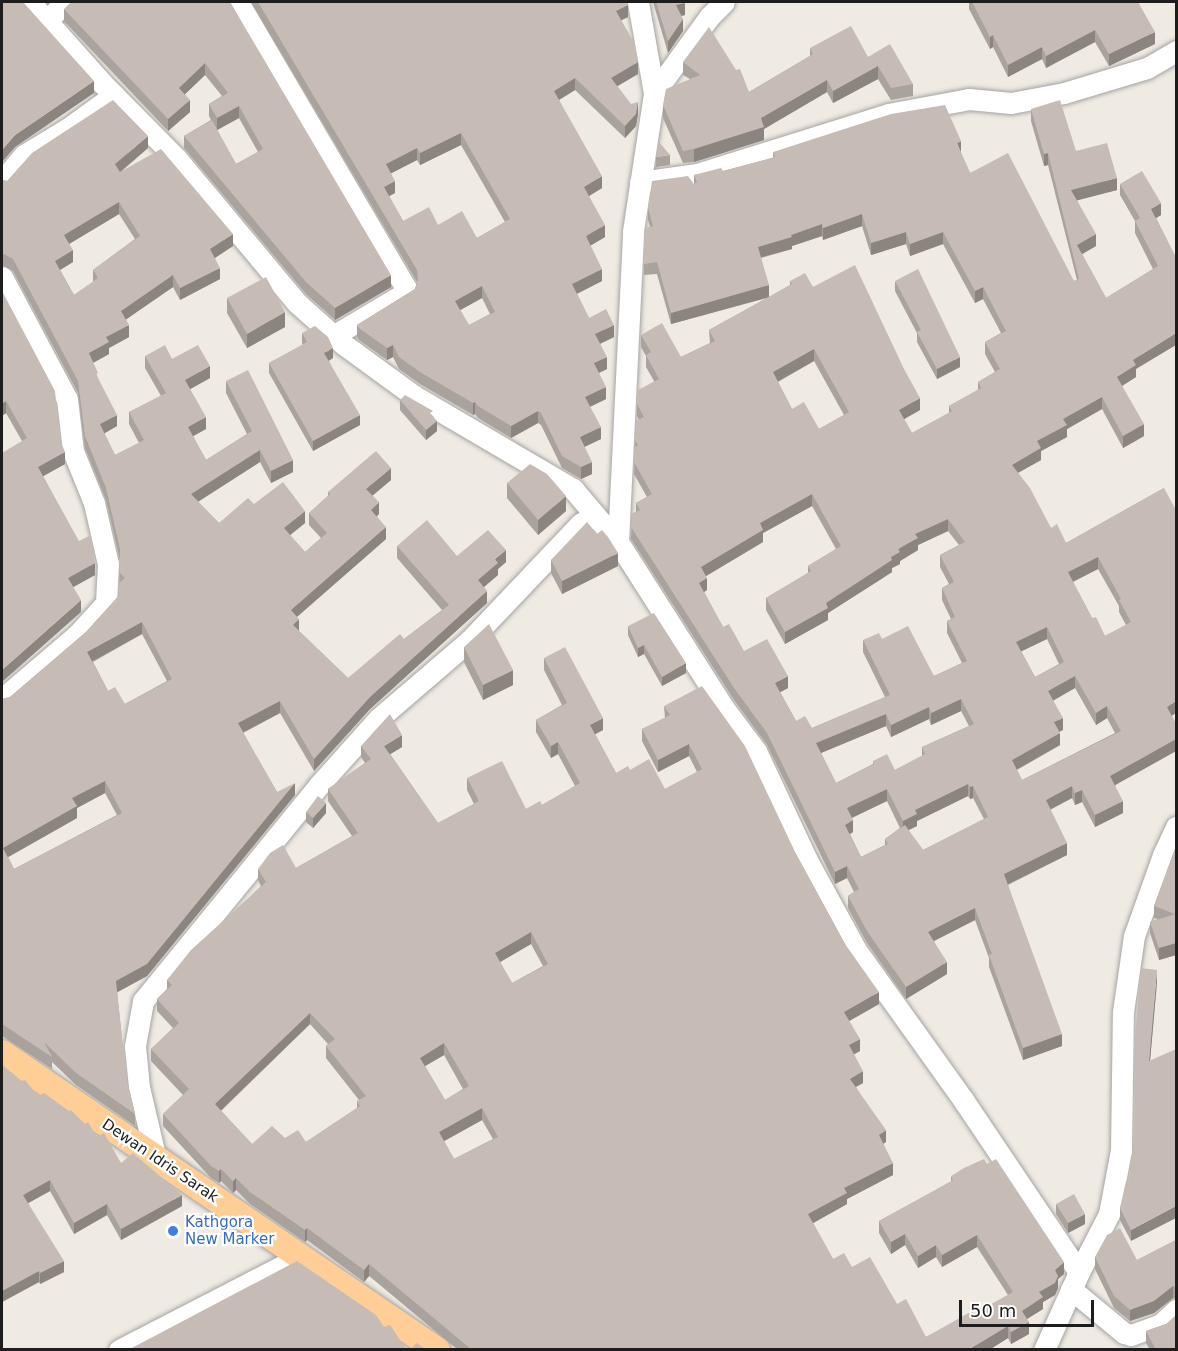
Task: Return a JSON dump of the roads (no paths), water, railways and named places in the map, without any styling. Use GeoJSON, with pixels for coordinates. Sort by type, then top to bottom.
{"type":"FeatureCollection","features":[{"type":"Feature","properties":{"kind":"main road","name":"Dewan Idris Sarak"},"geometry":{"type":"LineString","coordinates":[[2,1053],[437,1350]]}},
{"type":"Feature","properties":{"kind":"street"},"geometry":{"type":"LineString","coordinates":[[30,2],[114,95],[177,159],[297,303],[333,336],[413,396],[573,489],[618,542],[723,707],[756,751],[807,860],[856,950],[964,1101],[1075,1281],[1124,1333],[1131,1335],[1161,1324],[1176,1310]]}},
{"type":"Feature","properties":{"kind":"street"},"geometry":{"type":"LineString","coordinates":[[47,21],[65,2]]}},
{"type":"Feature","properties":{"kind":"street"},"geometry":{"type":"LineString","coordinates":[[238,2],[406,288],[405,293],[333,336]]}},
{"type":"Feature","properties":{"kind":"street"},"geometry":{"type":"LineString","coordinates":[[618,542],[633,231],[654,93],[638,2]]}},
{"type":"Feature","properties":{"kind":"street"},"geometry":{"type":"LineString","coordinates":[[654,93],[709,16],[724,2]]}},
{"type":"Feature","properties":{"kind":"street"},"geometry":{"type":"LineString","coordinates":[[640,182],[697,174],[888,114],[969,99],[1011,103],[1064,93],[1147,68],[1176,51]]}},
{"type":"Feature","properties":{"kind":"street"},"geometry":{"type":"LineString","coordinates":[[2,181],[24,155],[68,129],[114,95]]}},
{"type":"Feature","properties":{"kind":"street"},"geometry":{"type":"LineString","coordinates":[[2,277],[67,399],[73,451],[94,503],[108,564],[106,603],[78,634],[2,699]]}},
{"type":"Feature","properties":{"kind":"street"},"geometry":{"type":"LineString","coordinates":[[156,1160],[139,1087],[135,1046],[143,1001],[319,785],[378,719],[470,640],[580,524],[595,515]]}},
{"type":"Feature","properties":{"kind":"street"},"geometry":{"type":"LineString","coordinates":[[1044,1350],[1109,1214],[1121,1150],[1124,1012],[1134,936],[1170,850],[1176,827]]}},
{"type":"Feature","properties":{"kind":"street"},"geometry":{"type":"LineString","coordinates":[[119,1350],[301,1256]]}},
{"type":"Feature","properties":{"kind":"place","name":"Kathgora New Marker"},"geometry":{"type":"Point","coordinates":[173,1231]}}]}
